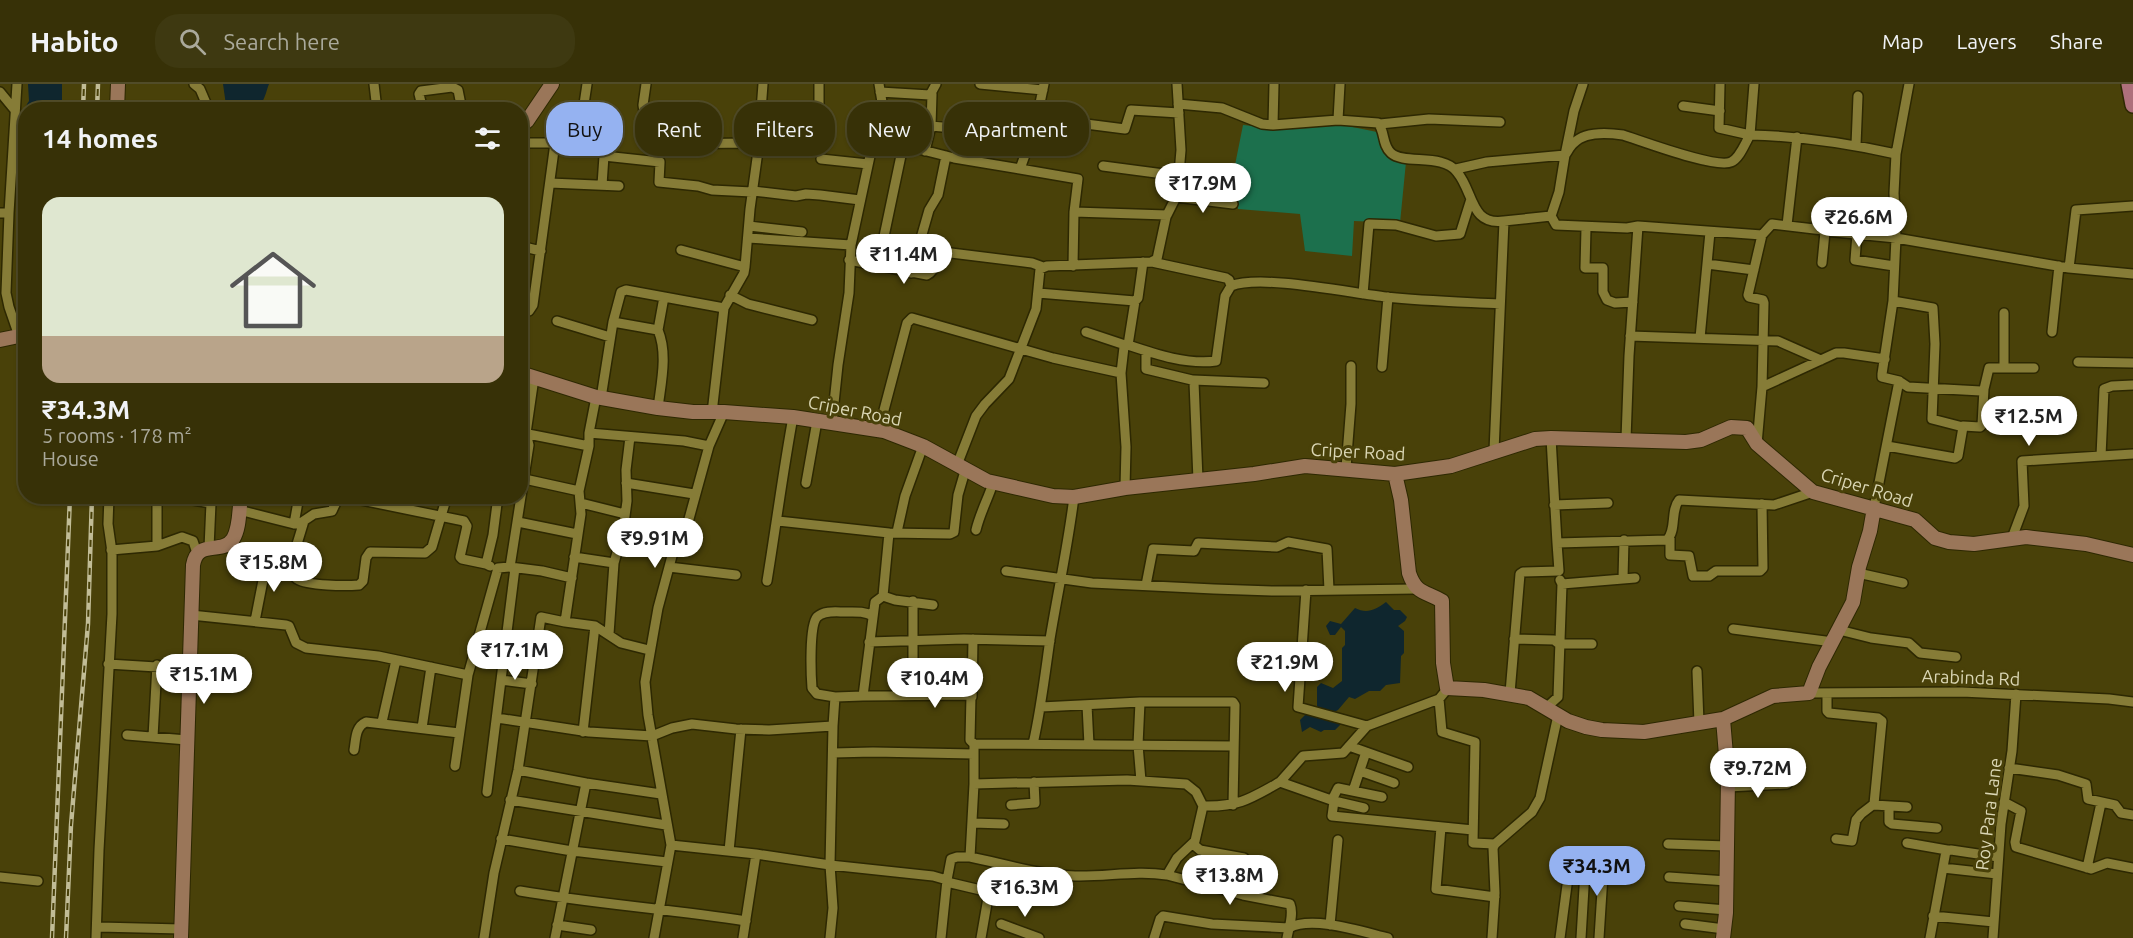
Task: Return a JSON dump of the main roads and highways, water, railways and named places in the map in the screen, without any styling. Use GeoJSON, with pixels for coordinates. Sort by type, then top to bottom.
{"type":"FeatureCollection","features":[{"type":"Feature","properties":{"kind":"main road"},"geometry":{"type":"LineString","coordinates":[[117,102],[118,84]]}},
{"type":"Feature","properties":{"kind":"main road"},"geometry":{"type":"LineString","coordinates":[[528,120],[552,84]]}},
{"type":"Feature","properties":{"kind":"main road"},"geometry":{"type":"LineString","coordinates":[[2129,84],[2133,105]]}},
{"type":"Feature","properties":{"kind":"main road"},"geometry":{"type":"LineString","coordinates":[[0,340],[18,335]]}},
{"type":"Feature","properties":{"kind":"main road","name":"Criper Road"},"geometry":{"type":"LineString","coordinates":[[528,376],[598,398],[658,408],[793,417],[884,431],[922,446],[993,483],[1053,496],[1074,497],[1125,488],[1305,466],[1395,474],[1451,466],[1535,439],[1694,441],[1733,427],[1747,428],[1757,444],[1813,492],[1915,520],[1935,538],[1949,542],[1974,544],[2026,537],[2074,543],[2133,555]]}},
{"type":"Feature","properties":{"kind":"main road"},"geometry":{"type":"LineString","coordinates":[[1395,474],[1401,500],[1409,573],[1416,589],[1442,601],[1444,694],[1510,693],[1529,698],[1568,721],[1586,727],[1613,731],[1644,732],[1723,719],[1773,696],[1809,693],[1819,667],[1853,602],[1874,508]]}},
{"type":"Feature","properties":{"kind":"main road"},"geometry":{"type":"LineString","coordinates":[[182,934],[193,565],[210,549],[234,538],[240,504]]}},
{"type":"Feature","properties":{"kind":"main road"},"geometry":{"type":"LineString","coordinates":[[1723,719],[1728,787],[1726,910],[1723,934]]}},
{"type":"Feature","properties":{"kind":"water"},"geometry":{"type":"Polygon","coordinates":[[[28,84],[62,84],[62,102],[29,101],[28,84]]]}},
{"type":"Feature","properties":{"kind":"water"},"geometry":{"type":"Polygon","coordinates":[[[223,84],[269,84],[262,102],[226,102],[223,84]]]}},
{"type":"Feature","properties":{"kind":"water"},"geometry":{"type":"Polygon","coordinates":[[[1386,602],[1394,610],[1400,610],[1407,617],[1398,626],[1404,631],[1400,683],[1386,685],[1380,691],[1369,691],[1355,699],[1349,697],[1334,712],[1342,723],[1335,730],[1321,732],[1310,727],[1302,732],[1300,720],[1307,713],[1322,711],[1317,706],[1317,687],[1321,683],[1333,688],[1342,681],[1342,648],[1345,645],[1345,631],[1341,627],[1335,635],[1330,635],[1326,626],[1330,621],[1341,624],[1355,608],[1363,611],[1371,610],[1386,602]]]}},
{"type":"Feature","properties":{"kind":"railway"},"geometry":{"type":"LineString","coordinates":[[83,102],[84,84]]}},
{"type":"Feature","properties":{"kind":"railway"},"geometry":{"type":"LineString","coordinates":[[97,102],[98,84]]}},
{"type":"Feature","properties":{"kind":"railway"},"geometry":{"type":"LineString","coordinates":[[52,938],[70,504]]}},
{"type":"Feature","properties":{"kind":"railway"},"geometry":{"type":"LineString","coordinates":[[66,938],[71,825],[88,624],[92,504]]}}]}
